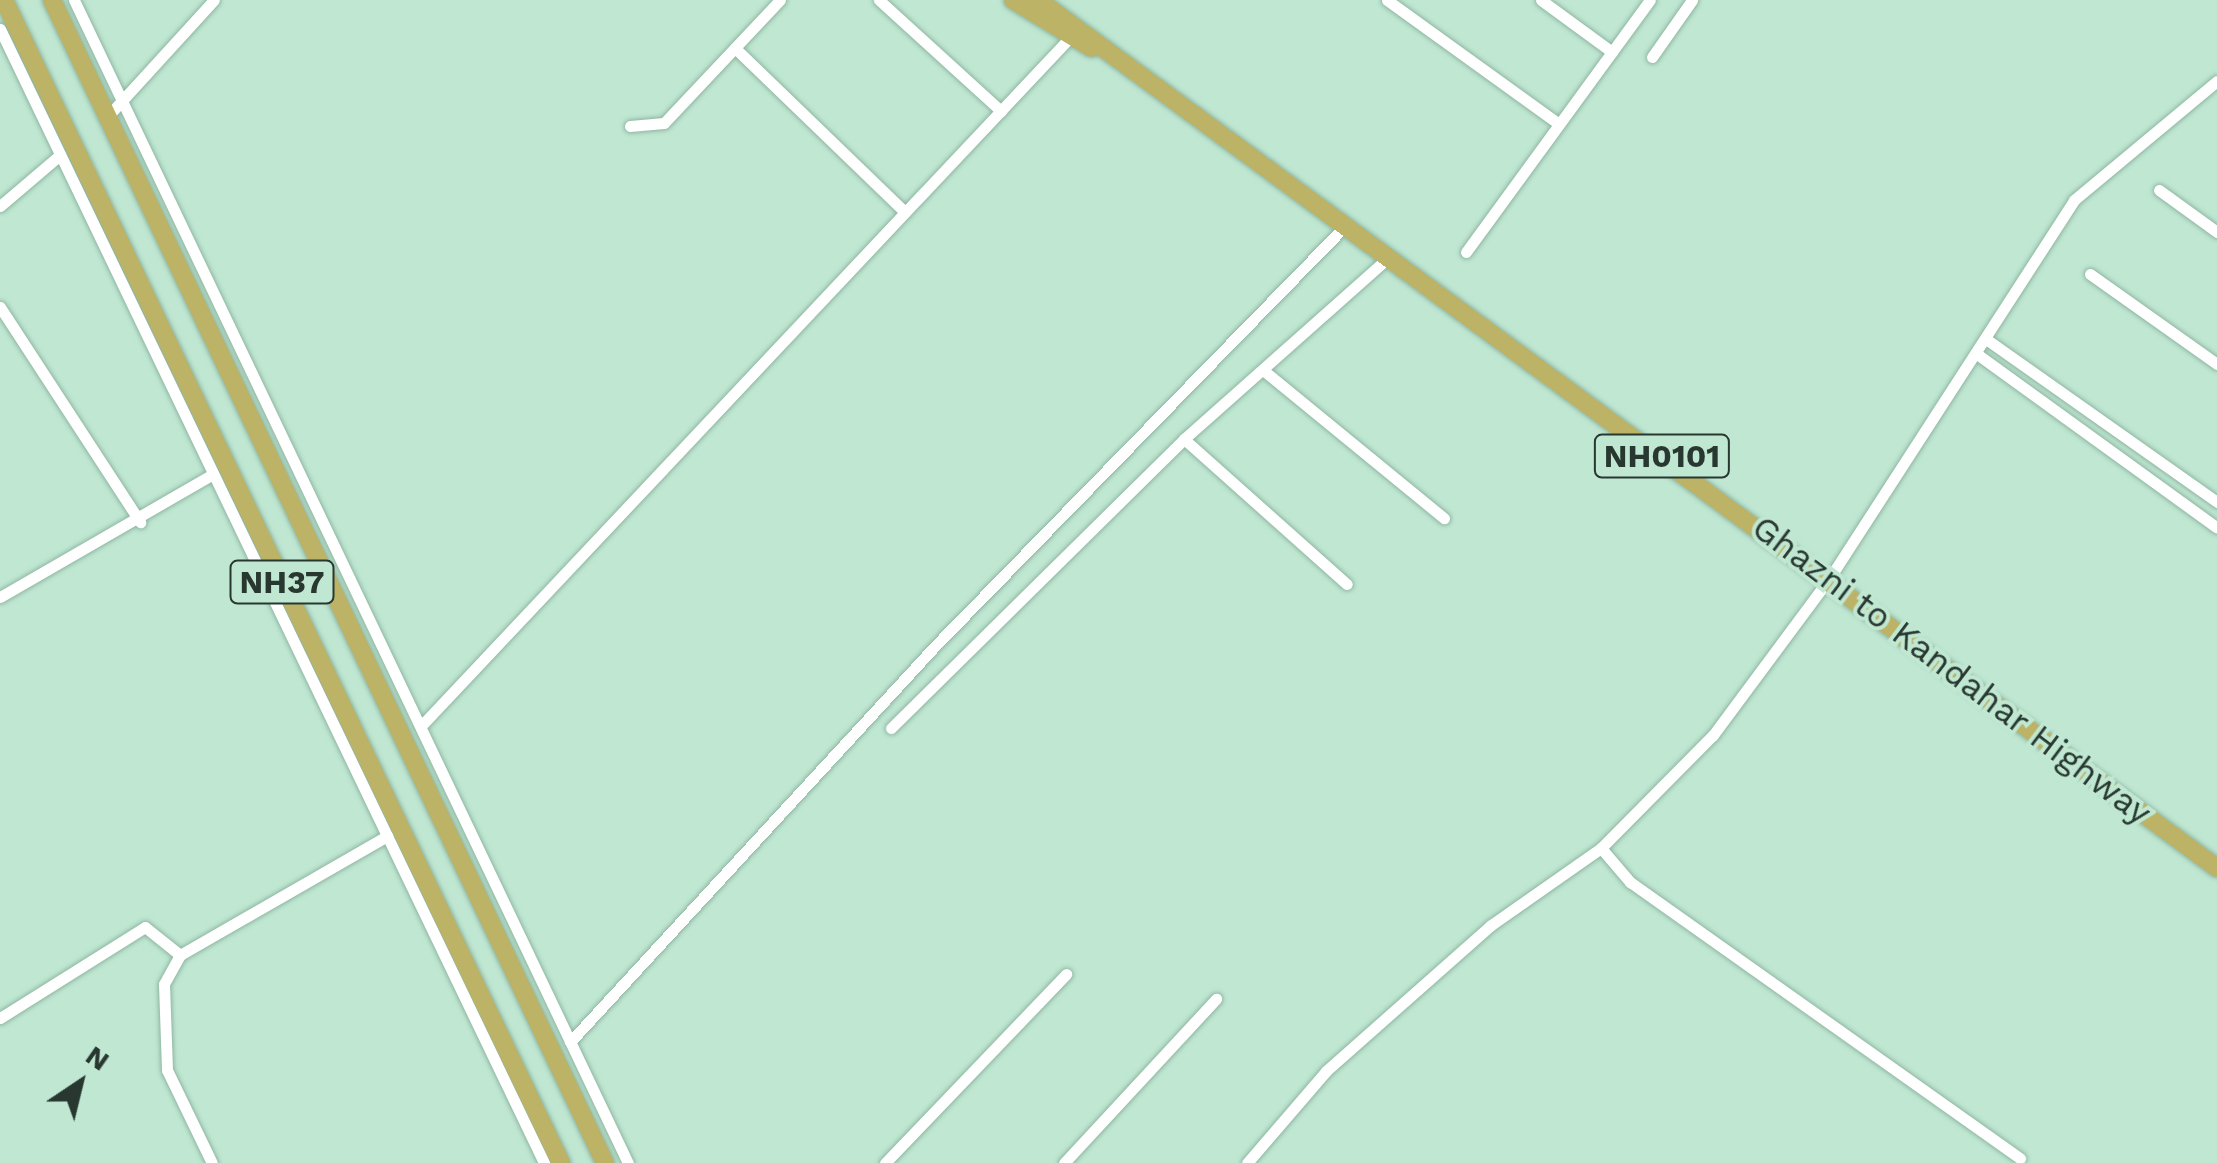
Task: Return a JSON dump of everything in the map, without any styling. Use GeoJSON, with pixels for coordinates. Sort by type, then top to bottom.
{"type":"FeatureCollection","features":[{"type":"Feature","properties":{"kind":"highway","name":"NH37"},"geometry":{"type":"LineString","coordinates":[[4,0],[562,1163]]}},
{"type":"Feature","properties":{"kind":"highway","name":"NH37"},"geometry":{"type":"LineString","coordinates":[[52,0],[605,1163]]}},
{"type":"Feature","properties":{"kind":"highway","name":"Ghazni to Kandahar Highway"},"geometry":{"type":"LineString","coordinates":[[1013,0],[1102,52],[1346,225],[2217,868]]}},
{"type":"Feature","properties":{"kind":"highway","name":"Ghazni to Kandahar Highway"},"geometry":{"type":"LineString","coordinates":[[1038,0],[1074,34]]}},
{"type":"Feature","properties":{"kind":"street"},"geometry":{"type":"LineString","coordinates":[[74,0],[628,1163]]}},
{"type":"Feature","properties":{"kind":"street"},"geometry":{"type":"LineString","coordinates":[[108,116],[214,0]]}},
{"type":"Feature","properties":{"kind":"street"},"geometry":{"type":"LineString","coordinates":[[630,126],[664,123],[780,0]]}},
{"type":"Feature","properties":{"kind":"street"},"geometry":{"type":"LineString","coordinates":[[879,0],[1001,111]]}},
{"type":"Feature","properties":{"kind":"street"},"geometry":{"type":"LineString","coordinates":[[1387,0],[1559,124]]}},
{"type":"Feature","properties":{"kind":"street"},"geometry":{"type":"LineString","coordinates":[[1541,0],[1612,52]]}},
{"type":"Feature","properties":{"kind":"street"},"geometry":{"type":"LineString","coordinates":[[1466,252],[1650,0]]}},
{"type":"Feature","properties":{"kind":"street"},"geometry":{"type":"LineString","coordinates":[[1652,56],[1692,0]]}},
{"type":"Feature","properties":{"kind":"street"},"geometry":{"type":"LineString","coordinates":[[0,28],[544,1163]]}},
{"type":"Feature","properties":{"kind":"street"},"geometry":{"type":"LineString","coordinates":[[420,726],[1074,34]]}},
{"type":"Feature","properties":{"kind":"street"},"geometry":{"type":"LineString","coordinates":[[734,48],[905,212]]}},
{"type":"Feature","properties":{"kind":"street"},"geometry":{"type":"LineString","coordinates":[[1248,1163],[1326,1071],[1491,924],[1601,848],[1713,735],[1829,578],[2074,200],[2217,81]]}},
{"type":"Feature","properties":{"kind":"street"},"geometry":{"type":"LineString","coordinates":[[0,206],[60,155]]}},
{"type":"Feature","properties":{"kind":"street"},"geometry":{"type":"LineString","coordinates":[[2159,190],[2217,232]]}},
{"type":"Feature","properties":{"kind":"street"},"geometry":{"type":"LineString","coordinates":[[570,1042],[935,646],[1346,225]]}},
{"type":"Feature","properties":{"kind":"street"},"geometry":{"type":"LineString","coordinates":[[891,728],[1184,440],[1390,257]]}},
{"type":"Feature","properties":{"kind":"street"},"geometry":{"type":"LineString","coordinates":[[2090,274],[2217,364]]}},
{"type":"Feature","properties":{"kind":"street"},"geometry":{"type":"LineString","coordinates":[[0,307],[140,522]]}},
{"type":"Feature","properties":{"kind":"street"},"geometry":{"type":"LineString","coordinates":[[1986,339],[2217,502]]}},
{"type":"Feature","properties":{"kind":"street"},"geometry":{"type":"LineString","coordinates":[[1977,354],[2217,528]]}},
{"type":"Feature","properties":{"kind":"street"},"geometry":{"type":"LineString","coordinates":[[1263,370],[1444,518]]}},
{"type":"Feature","properties":{"kind":"street"},"geometry":{"type":"LineString","coordinates":[[1184,440],[1347,584]]}},
{"type":"Feature","properties":{"kind":"street"},"geometry":{"type":"LineString","coordinates":[[0,596],[140,522],[213,474]]}},
{"type":"Feature","properties":{"kind":"street"},"geometry":{"type":"LineString","coordinates":[[212,1163],[167,1070],[164,984],[180,955],[387,836]]}},
{"type":"Feature","properties":{"kind":"street"},"geometry":{"type":"LineString","coordinates":[[1601,848],[1630,882],[2020,1158]]}},
{"type":"Feature","properties":{"kind":"street"},"geometry":{"type":"LineString","coordinates":[[0,1018],[145,927],[180,955]]}},
{"type":"Feature","properties":{"kind":"street"},"geometry":{"type":"LineString","coordinates":[[886,1163],[1066,974]]}},
{"type":"Feature","properties":{"kind":"street"},"geometry":{"type":"LineString","coordinates":[[1064,1163],[1216,999]]}}]}
